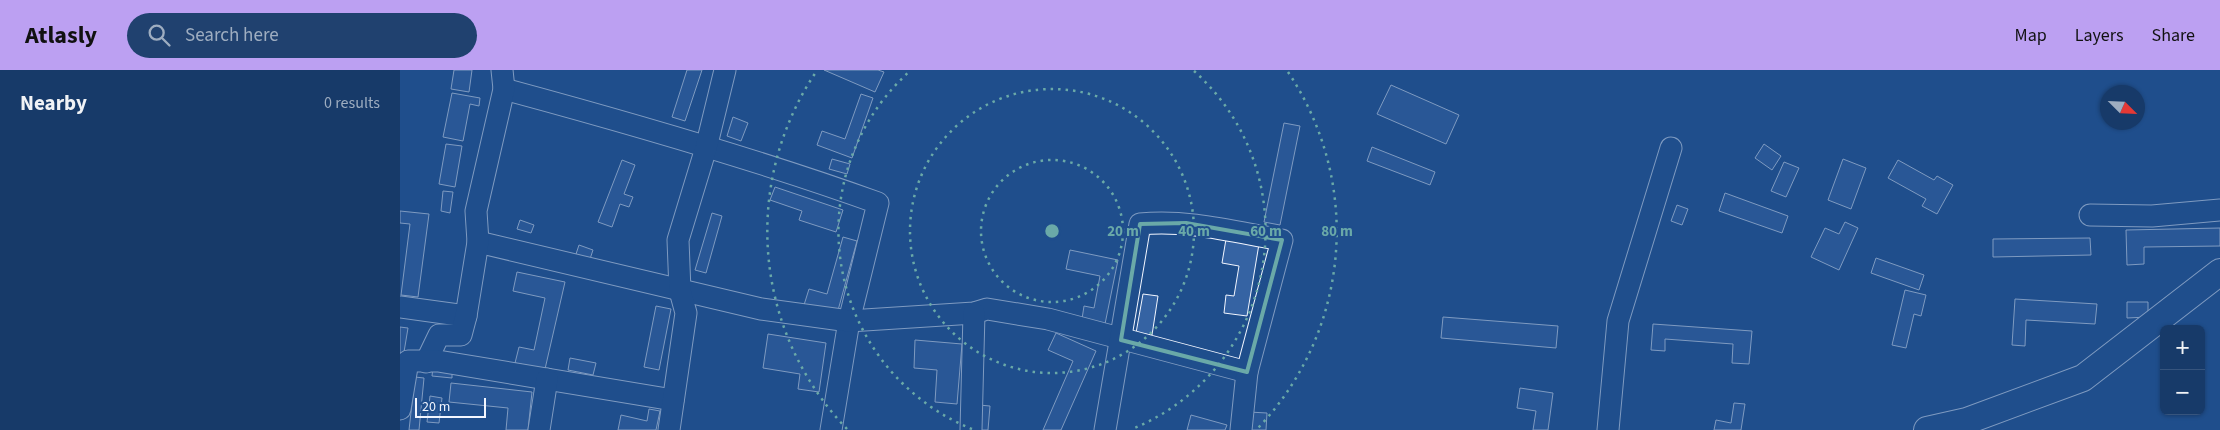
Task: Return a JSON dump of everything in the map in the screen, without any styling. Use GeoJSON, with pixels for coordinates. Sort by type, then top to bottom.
{"type":"FeatureCollection","features":[{"type":"Feature","properties":{"kind":"street"},"geometry":{"type":"LineString","coordinates":[[669,430],[686,313],[680,291],[678,240],[706,148],[725,70]]}},
{"type":"Feature","properties":{"kind":"street"},"geometry":{"type":"LineString","coordinates":[[426,362],[439,335],[461,335],[466,316],[478,242],[476,211],[503,79],[706,148],[821,183],[878,203],[849,320],[831,430]]}},
{"type":"Feature","properties":{"kind":"street"},"geometry":{"type":"LineString","coordinates":[[1608,430],[1618,321],[1671,148]]}},
{"type":"Feature","properties":{"kind":"street"},"geometry":{"type":"LineString","coordinates":[[2090,215],[2152,216],[2220,210]]}},
{"type":"Feature","properties":{"kind":"street"},"geometry":{"type":"LineString","coordinates":[[1105,430],[1140,224],[1186,224],[1282,240],[1247,372],[1240,430]]}},
{"type":"Feature","properties":{"kind":"street"},"geometry":{"type":"LineString","coordinates":[[478,242],[761,309],[849,320],[974,313],[987,309],[1048,319],[1121,340],[1247,372]]}},
{"type":"Feature","properties":{"kind":"street"},"geometry":{"type":"LineString","coordinates":[[1927,430],[1967,425],[2083,378],[2220,272]]}},
{"type":"Feature","properties":{"kind":"street"},"geometry":{"type":"LineString","coordinates":[[400,307],[466,316]]}},
{"type":"Feature","properties":{"kind":"street"},"geometry":{"type":"LineString","coordinates":[[971,430],[974,313]]}},
{"type":"Feature","properties":{"kind":"street"},"geometry":{"type":"LineString","coordinates":[[400,409],[408,361],[438,361],[673,400]]}},
{"type":"Feature","properties":{"kind":"street"},"geometry":{"type":"LineString","coordinates":[[539,430],[547,379]]}},
{"type":"Feature","properties":{"kind":"highlighted area"},"geometry":{"type":"Polygon","coordinates":[[[1186,223],[1282,240],[1247,372],[1121,340],[1140,224],[1186,223]]]}},
{"type":"Feature","properties":{"kind":"building"},"geometry":{"type":"Polygon","coordinates":[[[454,70],[472,70],[469,92],[451,89],[454,70]]]}},
{"type":"Feature","properties":{"kind":"building"},"geometry":{"type":"Polygon","coordinates":[[[687,70],[702,70],[685,121],[672,117],[687,70]]]}},
{"type":"Feature","properties":{"kind":"building"},"geometry":{"type":"Polygon","coordinates":[[[824,70],[878,70],[884,72],[875,92],[824,70]]]}},
{"type":"Feature","properties":{"kind":"building"},"geometry":{"type":"Polygon","coordinates":[[[1391,85],[1459,115],[1446,144],[1377,114],[1391,85]]]}},
{"type":"Feature","properties":{"kind":"building"},"geometry":{"type":"Polygon","coordinates":[[[452,93],[480,98],[479,106],[470,104],[463,141],[443,137],[452,93]]]}},
{"type":"Feature","properties":{"kind":"building"},"geometry":{"type":"Polygon","coordinates":[[[861,94],[873,98],[852,158],[817,145],[822,131],[845,139],[861,94]]]}},
{"type":"Feature","properties":{"kind":"building"},"geometry":{"type":"Polygon","coordinates":[[[733,117],[748,123],[741,141],[727,136],[733,117]]]}},
{"type":"Feature","properties":{"kind":"building"},"geometry":{"type":"Polygon","coordinates":[[[1284,123],[1300,126],[1280,225],[1264,222],[1284,123]]]}},
{"type":"Feature","properties":{"kind":"building"},"geometry":{"type":"Polygon","coordinates":[[[446,144],[462,146],[455,187],[439,184],[446,144]]]}},
{"type":"Feature","properties":{"kind":"building"},"geometry":{"type":"Polygon","coordinates":[[[1764,144],[1781,156],[1772,170],[1755,158],[1764,144]]]}},
{"type":"Feature","properties":{"kind":"building"},"geometry":{"type":"Polygon","coordinates":[[[1372,147],[1435,172],[1430,185],[1367,161],[1372,147]]]}},
{"type":"Feature","properties":{"kind":"building"},"geometry":{"type":"Polygon","coordinates":[[[832,159],[850,164],[847,174],[829,169],[832,159]]]}},
{"type":"Feature","properties":{"kind":"building"},"geometry":{"type":"Polygon","coordinates":[[[1843,159],[1866,168],[1851,209],[1828,200],[1843,159]]]}},
{"type":"Feature","properties":{"kind":"building"},"geometry":{"type":"Polygon","coordinates":[[[622,160],[635,165],[624,194],[633,197],[629,207],[620,204],[612,227],[598,222],[622,160]]]}},
{"type":"Feature","properties":{"kind":"building"},"geometry":{"type":"Polygon","coordinates":[[[1898,160],[1934,180],[1937,176],[1953,185],[1937,214],[1922,206],[1926,199],[1888,178],[1898,160]]]}},
{"type":"Feature","properties":{"kind":"building"},"geometry":{"type":"Polygon","coordinates":[[[1784,162],[1799,168],[1786,197],[1771,191],[1784,162]]]}},
{"type":"Feature","properties":{"kind":"building"},"geometry":{"type":"Polygon","coordinates":[[[775,187],[843,210],[836,232],[799,220],[802,211],[770,200],[775,187]]]}},
{"type":"Feature","properties":{"kind":"building"},"geometry":{"type":"Polygon","coordinates":[[[443,191],[453,192],[450,213],[441,211],[443,191]]]}},
{"type":"Feature","properties":{"kind":"building"},"geometry":{"type":"Polygon","coordinates":[[[1725,193],[1788,216],[1782,233],[1719,211],[1725,193]]]}},
{"type":"Feature","properties":{"kind":"building"},"geometry":{"type":"Polygon","coordinates":[[[1677,205],[1688,209],[1682,225],[1671,221],[1677,205]]]}},
{"type":"Feature","properties":{"kind":"building"},"geometry":{"type":"Polygon","coordinates":[[[400,211],[429,214],[418,297],[401,295],[410,224],[400,223],[400,211]]]}},
{"type":"Feature","properties":{"kind":"building"},"geometry":{"type":"Polygon","coordinates":[[[712,213],[722,216],[706,273],[695,270],[712,213]]]}},
{"type":"Feature","properties":{"kind":"building"},"geometry":{"type":"Polygon","coordinates":[[[520,220],[534,225],[531,233],[517,229],[520,220]]]}},
{"type":"Feature","properties":{"kind":"building"},"geometry":{"type":"Polygon","coordinates":[[[1845,222],[1858,228],[1839,270],[1811,257],[1825,228],[1839,234],[1845,222]]]}},
{"type":"Feature","properties":{"kind":"building"},"geometry":{"type":"Polygon","coordinates":[[[2220,228],[2220,246],[2144,247],[2144,264],[2127,265],[2126,230],[2220,228]]]}},
{"type":"Feature","properties":{"kind":"building"},"geometry":{"type":"Polygon","coordinates":[[[843,237],[857,241],[837,314],[804,305],[809,289],[827,294],[843,237]]]}},
{"type":"Feature","properties":{"kind":"building"},"geometry":{"type":"Polygon","coordinates":[[[2090,238],[2091,255],[1993,257],[1993,239],[2090,238]]]}},
{"type":"Feature","properties":{"kind":"building"},"geometry":{"type":"Polygon","coordinates":[[[1226,239],[1259,244],[1247,316],[1224,313],[1226,295],[1234,296],[1239,266],[1222,263],[1226,239]]]}},
{"type":"Feature","properties":{"kind":"building"},"geometry":{"type":"Polygon","coordinates":[[[579,245],[593,250],[590,259],[576,254],[579,245]]]}},
{"type":"Feature","properties":{"kind":"building"},"geometry":{"type":"Polygon","coordinates":[[[1070,250],[1118,260],[1105,324],[1082,319],[1084,306],[1094,308],[1100,276],[1066,269],[1070,250]]]}},
{"type":"Feature","properties":{"kind":"building"},"geometry":{"type":"Polygon","coordinates":[[[1876,258],[1924,275],[1919,290],[1871,273],[1876,258]]]}},
{"type":"Feature","properties":{"kind":"building"},"geometry":{"type":"Polygon","coordinates":[[[517,272],[565,282],[545,369],[515,363],[519,347],[534,350],[545,298],[513,291],[517,272]]]}},
{"type":"Feature","properties":{"kind":"building"},"geometry":{"type":"Polygon","coordinates":[[[1905,290],[1926,295],[1921,316],[1914,314],[1906,348],[1892,345],[1905,290]]]}},
{"type":"Feature","properties":{"kind":"building"},"geometry":{"type":"Polygon","coordinates":[[[1143,294],[1158,296],[1152,335],[1136,333],[1143,294]]]}},
{"type":"Feature","properties":{"kind":"building"},"geometry":{"type":"Polygon","coordinates":[[[2015,299],[2097,304],[2095,324],[2026,320],[2025,346],[2012,345],[2015,299]]]}},
{"type":"Feature","properties":{"kind":"building"},"geometry":{"type":"Polygon","coordinates":[[[2127,302],[2148,302],[2148,317],[2127,318],[2127,302]]]}},
{"type":"Feature","properties":{"kind":"building"},"geometry":{"type":"Polygon","coordinates":[[[656,306],[671,309],[659,370],[644,367],[656,306]]]}},
{"type":"Feature","properties":{"kind":"building"},"geometry":{"type":"Polygon","coordinates":[[[1443,317],[1558,326],[1556,348],[1441,338],[1443,317]]]}},
{"type":"Feature","properties":{"kind":"building"},"geometry":{"type":"Polygon","coordinates":[[[1653,324],[1752,331],[1749,364],[1732,363],[1733,344],[1665,339],[1665,351],[1651,350],[1653,324]]]}},
{"type":"Feature","properties":{"kind":"building"},"geometry":{"type":"Polygon","coordinates":[[[400,327],[408,328],[403,358],[400,358],[400,327]]]}},
{"type":"Feature","properties":{"kind":"building"},"geometry":{"type":"Polygon","coordinates":[[[1056,333],[1096,351],[1061,430],[1043,430],[1073,361],[1048,350],[1056,333]]]}},
{"type":"Feature","properties":{"kind":"building"},"geometry":{"type":"Polygon","coordinates":[[[768,334],[826,343],[819,392],[798,389],[800,374],[763,368],[768,334]]]}},
{"type":"Feature","properties":{"kind":"building"},"geometry":{"type":"Polygon","coordinates":[[[915,340],[962,344],[957,404],[935,402],[937,370],[914,368],[915,340]]]}},
{"type":"Feature","properties":{"kind":"building"},"geometry":{"type":"Polygon","coordinates":[[[570,358],[596,363],[593,375],[568,370],[570,358]]]}},
{"type":"Feature","properties":{"kind":"building"},"geometry":{"type":"Polygon","coordinates":[[[433,367],[452,369],[452,378],[432,376],[433,367]]]}},
{"type":"Feature","properties":{"kind":"building"},"geometry":{"type":"Polygon","coordinates":[[[415,377],[424,378],[419,430],[409,430],[415,377]]]}},
{"type":"Feature","properties":{"kind":"building"},"geometry":{"type":"Polygon","coordinates":[[[451,383],[532,392],[528,430],[506,430],[508,408],[449,402],[451,383]]]}},
{"type":"Feature","properties":{"kind":"building"},"geometry":{"type":"Polygon","coordinates":[[[1520,388],[1553,393],[1548,430],[1533,430],[1536,411],[1517,408],[1520,388]]]}},
{"type":"Feature","properties":{"kind":"building"},"geometry":{"type":"Polygon","coordinates":[[[430,396],[442,398],[439,423],[427,422],[430,396]]]}},
{"type":"Feature","properties":{"kind":"building"},"geometry":{"type":"Polygon","coordinates":[[[1734,403],[1745,404],[1741,430],[1714,430],[1716,420],[1731,423],[1734,403]]]}},
{"type":"Feature","properties":{"kind":"building"},"geometry":{"type":"Polygon","coordinates":[[[979,405],[990,406],[988,430],[976,430],[979,405]]]}},
{"type":"Feature","properties":{"kind":"building"},"geometry":{"type":"Polygon","coordinates":[[[649,409],[660,411],[656,430],[618,430],[621,415],[647,421],[649,409]]]}},
{"type":"Feature","properties":{"kind":"building"},"geometry":{"type":"Polygon","coordinates":[[[1249,412],[1267,413],[1266,430],[1248,430],[1249,412]]]}},
{"type":"Feature","properties":{"kind":"building"},"geometry":{"type":"Polygon","coordinates":[[[1191,415],[1227,425],[1225,430],[1187,430],[1191,415]]]}}]}
